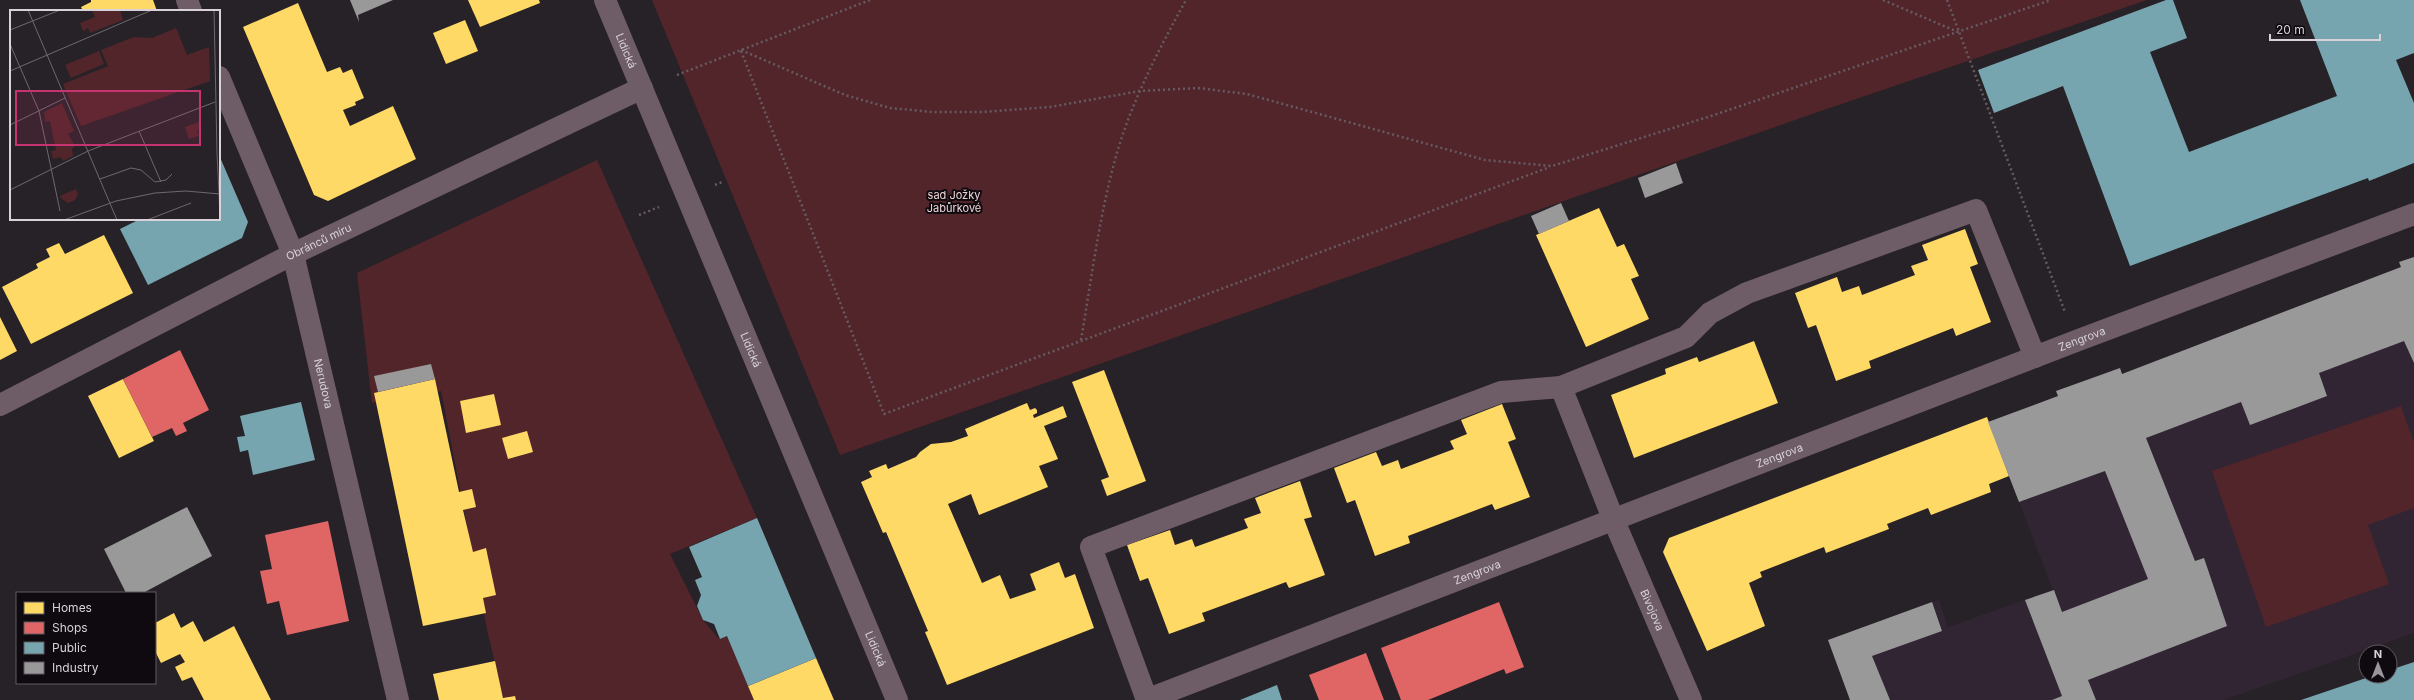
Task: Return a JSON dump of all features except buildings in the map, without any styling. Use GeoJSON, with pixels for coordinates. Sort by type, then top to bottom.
{"type":"FeatureCollection","features":[{"type":"Feature","properties":{"kind":"street"},"geometry":{"type":"LineString","coordinates":[[187,0],[191,10]]}},
{"type":"Feature","properties":{"kind":"street","name":"Lidická"},"geometry":{"type":"LineString","coordinates":[[605,0],[897,700]]}},
{"type":"Feature","properties":{"kind":"street","name":"Nerudova"},"geometry":{"type":"LineString","coordinates":[[220,79],[293,254],[398,700]]}},
{"type":"Feature","properties":{"kind":"street","name":"Obránců míru"},"geometry":{"type":"LineString","coordinates":[[0,405],[293,254],[642,88]]}},
{"type":"Feature","properties":{"kind":"street"},"geometry":{"type":"LineString","coordinates":[[1147,700],[1091,547],[1501,392],[1561,387],[1686,337],[1710,313],[1747,293],[1976,210],[2035,357]]}},
{"type":"Feature","properties":{"kind":"street","name":"Zengrova"},"geometry":{"type":"LineString","coordinates":[[1147,700],[1614,521],[2076,341],[2414,214]]}},
{"type":"Feature","properties":{"kind":"street","name":"Bivojova"},"geometry":{"type":"LineString","coordinates":[[1561,387],[1614,521],[1691,700]]}},
{"type":"Feature","properties":{"kind":"path"},"geometry":{"type":"LineString","coordinates":[[677,75],[870,0]]}},
{"type":"Feature","properties":{"kind":"path"},"geometry":{"type":"LineString","coordinates":[[1081,341],[1105,204],[1119,146],[1140,90],[1158,50],[1186,0]]}},
{"type":"Feature","properties":{"kind":"path"},"geometry":{"type":"LineString","coordinates":[[1883,0],[1958,32]]}},
{"type":"Feature","properties":{"kind":"path"},"geometry":{"type":"LineString","coordinates":[[1947,0],[2076,341]]}},
{"type":"Feature","properties":{"kind":"path"},"geometry":{"type":"LineString","coordinates":[[740,50],[884,414],[1552,166],[1711,116],[2051,0]]}},
{"type":"Feature","properties":{"kind":"path"},"geometry":{"type":"LineString","coordinates":[[740,50],[845,95],[890,108],[933,112],[982,112],[1050,107],[1140,90],[1198,88],[1247,94],[1485,160],[1552,166]]}},
{"type":"Feature","properties":{"kind":"shaded area"},"geometry":{"type":"Polygon","coordinates":[[[2414,257],[2414,633],[2383,644],[2358,644],[2358,653],[2224,700],[1850,700],[1828,640],[1939,600],[1948,627],[2053,590],[1988,422],[2058,397],[2056,391],[2120,368],[2122,374],[2401,267],[2399,262],[2414,257]]]}},
{"type":"Feature","properties":{"kind":"green space","name":"sad Jožky Jabůrkové"},"geometry":{"type":"Polygon","coordinates":[[[652,0],[2147,0],[1809,115],[840,455],[652,0]]]}},
{"type":"Feature","properties":{"kind":"green space"},"geometry":{"type":"Polygon","coordinates":[[[597,160],[757,518],[670,554],[703,620],[719,639],[727,636],[754,700],[504,700],[488,634],[441,391],[372,403],[357,273],[597,160]]]}},
{"type":"Feature","properties":{"kind":"green space"},"geometry":{"type":"Polygon","coordinates":[[[2401,406],[2414,443],[2414,508],[2368,525],[2389,584],[2266,627],[2212,471],[2401,406]]]}}]}
